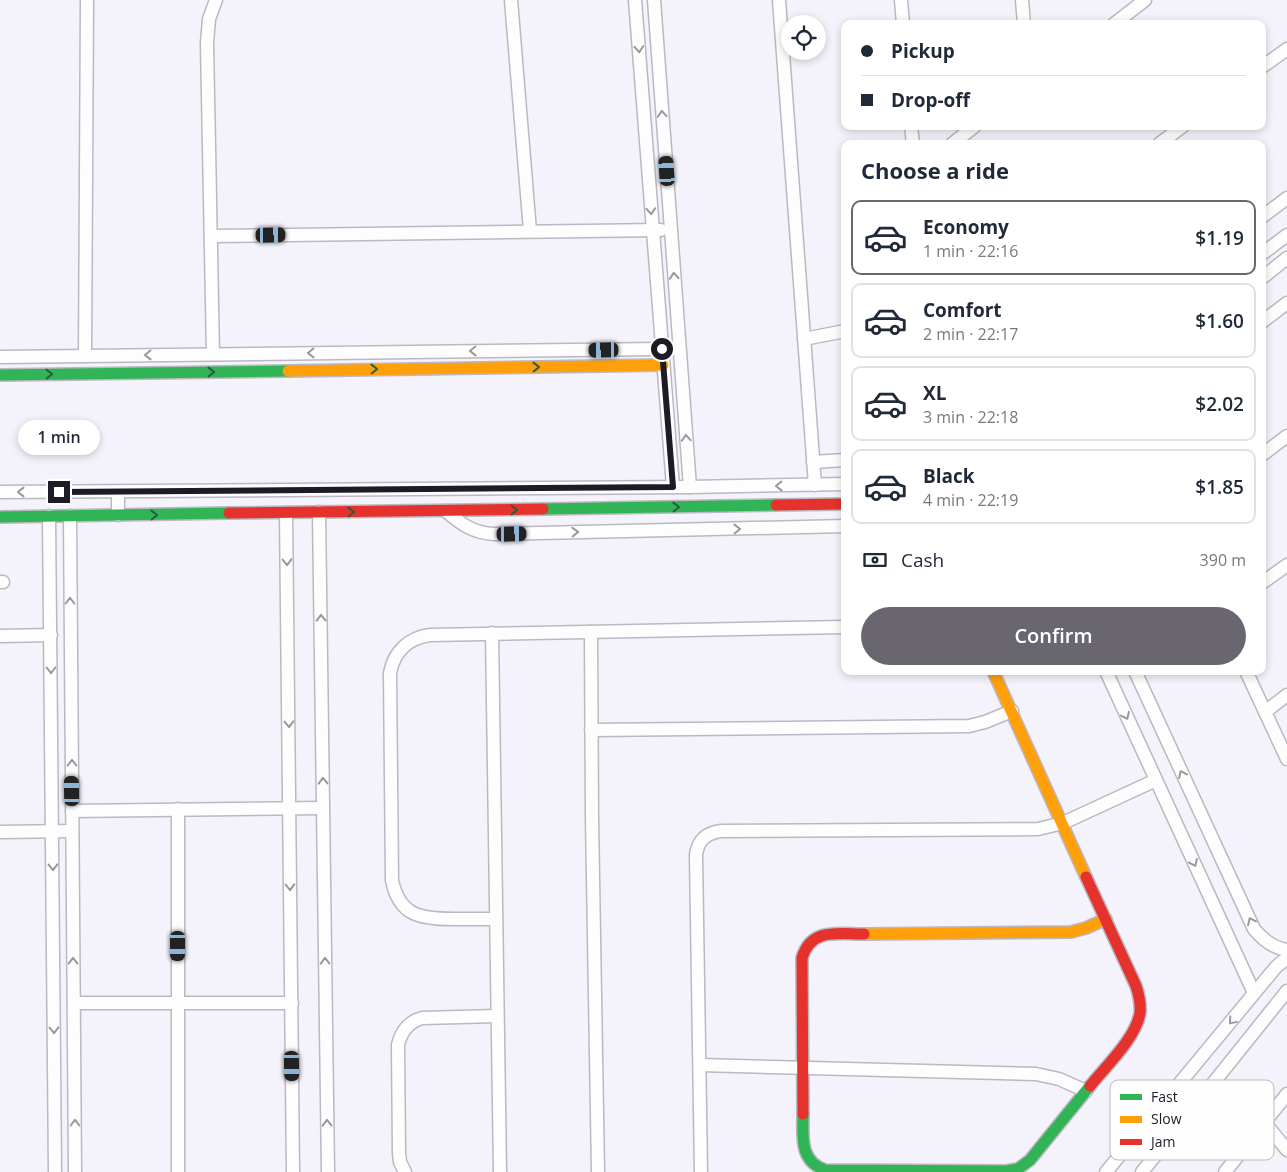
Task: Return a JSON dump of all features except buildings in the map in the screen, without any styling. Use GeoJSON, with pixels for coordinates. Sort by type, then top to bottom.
{"type":"FeatureCollection","features":[{"type":"Feature","properties":{"kind":"street"},"geometry":{"type":"LineString","coordinates":[[85,356],[87,0]]}},
{"type":"Feature","properties":{"kind":"street"},"geometry":{"type":"LineString","coordinates":[[214,354],[207,43],[209,18],[216,0]]}},
{"type":"Feature","properties":{"kind":"street"},"geometry":{"type":"LineString","coordinates":[[512,0],[530,231]]}},
{"type":"Feature","properties":{"kind":"street"},"geometry":{"type":"LineString","coordinates":[[635,0],[673,487]]}},
{"type":"Feature","properties":{"kind":"street"},"geometry":{"type":"LineString","coordinates":[[654,0],[690,487]]}},
{"type":"Feature","properties":{"kind":"street"},"geometry":{"type":"LineString","coordinates":[[779,0],[815,485]]}},
{"type":"Feature","properties":{"kind":"street"},"geometry":{"type":"LineString","coordinates":[[901,0],[903,20]]}},
{"type":"Feature","properties":{"kind":"street"},"geometry":{"type":"LineString","coordinates":[[1022,0],[1024,20]]}},
{"type":"Feature","properties":{"kind":"street"},"geometry":{"type":"LineString","coordinates":[[1119,20],[1145,0]]}},
{"type":"Feature","properties":{"kind":"street"},"geometry":{"type":"LineString","coordinates":[[1266,64],[1287,49]]}},
{"type":"Feature","properties":{"kind":"street"},"geometry":{"type":"LineString","coordinates":[[957,140],[971,130]]}},
{"type":"Feature","properties":{"kind":"street"},"geometry":{"type":"LineString","coordinates":[[1164,140],[1178,130]]}},
{"type":"Feature","properties":{"kind":"street"},"geometry":{"type":"LineString","coordinates":[[1266,215],[1287,198]]}},
{"type":"Feature","properties":{"kind":"street"},"geometry":{"type":"LineString","coordinates":[[211,236],[671,230]]}},
{"type":"Feature","properties":{"kind":"street"},"geometry":{"type":"LineString","coordinates":[[1266,251],[1287,235]]}},
{"type":"Feature","properties":{"kind":"street"},"geometry":{"type":"LineString","coordinates":[[1266,275],[1287,258]]}},
{"type":"Feature","properties":{"kind":"street"},"geometry":{"type":"LineString","coordinates":[[1266,319],[1287,303]]}},
{"type":"Feature","properties":{"kind":"street"},"geometry":{"type":"LineString","coordinates":[[804,339],[841,332]]}},
{"type":"Feature","properties":{"kind":"street"},"geometry":{"type":"LineString","coordinates":[[0,357],[662,349]]}},
{"type":"Feature","properties":{"kind":"street"},"geometry":{"type":"LineString","coordinates":[[0,375],[663,366]]}},
{"type":"Feature","properties":{"kind":"street"},"geometry":{"type":"LineString","coordinates":[[1266,452],[1287,436]]}},
{"type":"Feature","properties":{"kind":"street"},"geometry":{"type":"LineString","coordinates":[[813,462],[841,460]]}},
{"type":"Feature","properties":{"kind":"street"},"geometry":{"type":"LineString","coordinates":[[0,492],[841,484]]}},
{"type":"Feature","properties":{"kind":"street"},"geometry":{"type":"LineString","coordinates":[[757,486],[757,506]]}},
{"type":"Feature","properties":{"kind":"street"},"geometry":{"type":"LineString","coordinates":[[118,492],[118,516]]}},
{"type":"Feature","properties":{"kind":"street"},"geometry":{"type":"LineString","coordinates":[[0,517],[841,504]]}},
{"type":"Feature","properties":{"kind":"street"},"geometry":{"type":"LineString","coordinates":[[446,511],[463,526],[471,530],[494,534],[841,526]]}},
{"type":"Feature","properties":{"kind":"street"},"geometry":{"type":"LineString","coordinates":[[319,512],[328,1172]]}},
{"type":"Feature","properties":{"kind":"street"},"geometry":{"type":"LineString","coordinates":[[286,513],[294,1172]]}},
{"type":"Feature","properties":{"kind":"street"},"geometry":{"type":"LineString","coordinates":[[49,516],[55,1172]]}},
{"type":"Feature","properties":{"kind":"street"},"geometry":{"type":"LineString","coordinates":[[70,516],[75,1172]]}},
{"type":"Feature","properties":{"kind":"street"},"geometry":{"type":"LineString","coordinates":[[1266,580],[1287,564]]}},
{"type":"Feature","properties":{"kind":"street"},"geometry":{"type":"LineString","coordinates":[[496,919],[424,918],[410,912],[398,898],[392,880],[390,673],[391,666],[403,647],[422,636],[492,633],[841,627]]}},
{"type":"Feature","properties":{"kind":"street"},"geometry":{"type":"LineString","coordinates":[[591,632],[598,1172]]}},
{"type":"Feature","properties":{"kind":"street"},"geometry":{"type":"LineString","coordinates":[[492,633],[500,1172]]}},
{"type":"Feature","properties":{"kind":"street"},"geometry":{"type":"LineString","coordinates":[[0,636],[51,635]]}},
{"type":"Feature","properties":{"kind":"street"},"geometry":{"type":"LineString","coordinates":[[995,675],[1063,823],[1106,919],[1138,992],[1140,1013],[1133,1033],[1030,1160],[1018,1169],[1006,1171],[830,1171],[813,1165],[804,1151],[802,958],[806,946],[816,937],[828,934],[1071,932],[1106,919]]}},
{"type":"Feature","properties":{"kind":"street"},"geometry":{"type":"LineString","coordinates":[[1108,675],[1254,993]]}},
{"type":"Feature","properties":{"kind":"street"},"geometry":{"type":"LineString","coordinates":[[1141,675],[1254,929],[1267,942],[1275,947],[1287,950]]}},
{"type":"Feature","properties":{"kind":"street"},"geometry":{"type":"LineString","coordinates":[[1248,675],[1287,759]]}},
{"type":"Feature","properties":{"kind":"street"},"geometry":{"type":"LineString","coordinates":[[1265,712],[1287,695]]}},
{"type":"Feature","properties":{"kind":"street"},"geometry":{"type":"LineString","coordinates":[[591,730],[970,726],[1012,711]]}},
{"type":"Feature","properties":{"kind":"street"},"geometry":{"type":"LineString","coordinates":[[701,1172],[696,855],[700,842],[709,834],[721,831],[1038,829],[1063,823],[1156,780]]}},
{"type":"Feature","properties":{"kind":"street"},"geometry":{"type":"LineString","coordinates":[[72,810],[323,808]]}},
{"type":"Feature","properties":{"kind":"street"},"geometry":{"type":"LineString","coordinates":[[178,809],[178,1172]]}},
{"type":"Feature","properties":{"kind":"street"},"geometry":{"type":"LineString","coordinates":[[0,832],[72,831]]}},
{"type":"Feature","properties":{"kind":"street"},"geometry":{"type":"LineString","coordinates":[[1182,1080],[1276,967],[1287,958]]}},
{"type":"Feature","properties":{"kind":"street"},"geometry":{"type":"LineString","coordinates":[[1216,1080],[1287,991]]}},
{"type":"Feature","properties":{"kind":"street"},"geometry":{"type":"LineString","coordinates":[[74,1003],[292,1003]]}},
{"type":"Feature","properties":{"kind":"street"},"geometry":{"type":"LineString","coordinates":[[405,1172],[400,1162],[399,1153],[398,1045],[402,1032],[412,1023],[422,1018],[497,1016]]}},
{"type":"Feature","properties":{"kind":"street"},"geometry":{"type":"LineString","coordinates":[[700,1064],[1036,1074],[1059,1079],[1086,1092]]}},
{"type":"Feature","properties":{"kind":"street"},"geometry":{"type":"LineString","coordinates":[[1274,1110],[1287,1094]]}},
{"type":"Feature","properties":{"kind":"street"},"geometry":{"type":"LineString","coordinates":[[1274,1134],[1287,1150]]}},
{"type":"Feature","properties":{"kind":"street"},"geometry":{"type":"LineString","coordinates":[[1106,1172],[1116,1160]]}},
{"type":"Feature","properties":{"kind":"street"},"geometry":{"type":"LineString","coordinates":[[1142,1172],[1152,1160]]}},
{"type":"Feature","properties":{"kind":"street"},"geometry":{"type":"LineString","coordinates":[[1224,1172],[1234,1160]]}},
{"type":"Feature","properties":{"kind":"traffic: fast"},"geometry":{"type":"LineString","coordinates":[[0,375],[288,371]]}},
{"type":"Feature","properties":{"kind":"traffic: fast"},"geometry":{"type":"LineString","coordinates":[[543,509],[776,505]]}},
{"type":"Feature","properties":{"kind":"traffic: fast"},"geometry":{"type":"LineString","coordinates":[[0,517],[229,513]]}},
{"type":"Feature","properties":{"kind":"traffic: fast"},"geometry":{"type":"LineString","coordinates":[[803,1114],[804,1147],[811,1161],[825,1170],[1006,1171],[1018,1169],[1030,1160],[1090,1086]]}},
{"type":"Feature","properties":{"kind":"traffic: slow"},"geometry":{"type":"LineString","coordinates":[[288,371],[663,365]]}},
{"type":"Feature","properties":{"kind":"traffic: slow"},"geometry":{"type":"LineString","coordinates":[[995,675],[1086,877]]}},
{"type":"Feature","properties":{"kind":"traffic: slow"},"geometry":{"type":"LineString","coordinates":[[864,934],[1071,932],[1106,919]]}},
{"type":"Feature","properties":{"kind":"traffic: jam"},"geometry":{"type":"LineString","coordinates":[[776,505],[841,504]]}},
{"type":"Feature","properties":{"kind":"traffic: jam"},"geometry":{"type":"LineString","coordinates":[[229,513],[543,509]]}},
{"type":"Feature","properties":{"kind":"traffic: jam"},"geometry":{"type":"LineString","coordinates":[[1086,877],[1136,986],[1140,1006],[1137,1022],[1127,1042],[1090,1086]]}},
{"type":"Feature","properties":{"kind":"traffic: jam"},"geometry":{"type":"LineString","coordinates":[[803,1114],[802,958],[806,948],[819,937],[836,933],[864,934]]}},
{"type":"Feature","properties":{"kind":"route"},"geometry":{"type":"LineString","coordinates":[[59,492],[673,487],[662,349]]}}]}
